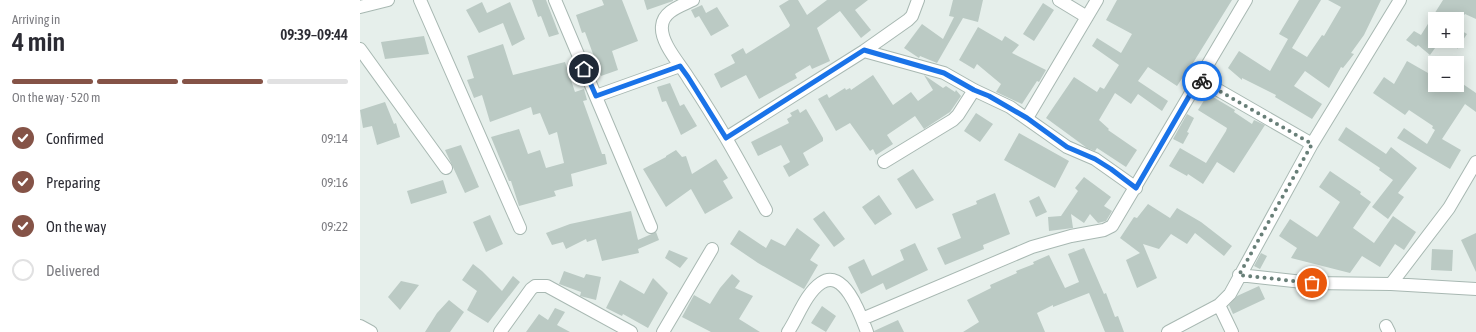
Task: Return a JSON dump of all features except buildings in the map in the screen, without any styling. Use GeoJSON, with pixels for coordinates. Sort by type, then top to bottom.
{"type":"FeatureCollection","features":[{"type":"Feature","properties":{"kind":"street"},"geometry":{"type":"LineString","coordinates":[[360,6],[388,0]]}},
{"type":"Feature","properties":{"kind":"street"},"geometry":{"type":"LineString","coordinates":[[420,0],[520,228]]}},
{"type":"Feature","properties":{"kind":"street"},"geometry":{"type":"LineString","coordinates":[[555,0],[652,226]]}},
{"type":"Feature","properties":{"kind":"street"},"geometry":{"type":"LineString","coordinates":[[693,0],[664,17],[662,33],[680,66],[726,138],[766,210]]}},
{"type":"Feature","properties":{"kind":"street"},"geometry":{"type":"LineString","coordinates":[[726,138],[864,50],[908,20],[912,16],[918,0]]}},
{"type":"Feature","properties":{"kind":"street"},"geometry":{"type":"LineString","coordinates":[[1060,0],[1087,17]]}},
{"type":"Feature","properties":{"kind":"street"},"geometry":{"type":"LineString","coordinates":[[1027,118],[1097,0]]}},
{"type":"Feature","properties":{"kind":"street"},"geometry":{"type":"LineString","coordinates":[[862,319],[1032,247],[1065,237],[1104,230],[1112,226],[1136,188],[1245,0]]}},
{"type":"Feature","properties":{"kind":"street"},"geometry":{"type":"LineString","coordinates":[[1168,332],[1220,305],[1230,294],[1239,275],[1312,144],[1400,0]]}},
{"type":"Feature","properties":{"kind":"street"},"geometry":{"type":"LineString","coordinates":[[360,49],[446,168]]}},
{"type":"Feature","properties":{"kind":"street"},"geometry":{"type":"LineString","coordinates":[[864,50],[944,73],[974,90],[989,96],[1027,118],[1067,147],[1095,159],[1136,188]]}},
{"type":"Feature","properties":{"kind":"street"},"geometry":{"type":"LineString","coordinates":[[596,96],[680,66]]}},
{"type":"Feature","properties":{"kind":"street"},"geometry":{"type":"LineString","coordinates":[[1199,79],[1312,144]]}},
{"type":"Feature","properties":{"kind":"street"},"geometry":{"type":"LineString","coordinates":[[884,162],[953,120],[958,115],[974,90]]}},
{"type":"Feature","properties":{"kind":"street"},"geometry":{"type":"LineString","coordinates":[[1391,284],[1449,208],[1476,162]]}},
{"type":"Feature","properties":{"kind":"street"},"geometry":{"type":"LineString","coordinates":[[663,332],[712,249]]}},
{"type":"Feature","properties":{"kind":"street"},"geometry":{"type":"LineString","coordinates":[[1239,275],[1312,283],[1391,284],[1476,289]]}},
{"type":"Feature","properties":{"kind":"street"},"geometry":{"type":"LineString","coordinates":[[788,332],[814,290],[821,282],[831,280],[838,281],[847,290],[867,332]]}},
{"type":"Feature","properties":{"kind":"street"},"geometry":{"type":"LineString","coordinates":[[500,332],[531,289],[541,285],[546,286],[632,332]]}},
{"type":"Feature","properties":{"kind":"street"},"geometry":{"type":"LineString","coordinates":[[1220,305],[1232,332]]}},
{"type":"Feature","properties":{"kind":"street"},"geometry":{"type":"LineString","coordinates":[[360,326],[371,332]]}},
{"type":"Feature","properties":{"kind":"way so far"},"geometry":{"type":"LineString","coordinates":[[1202,81],[1312,144],[1239,275],[1312,283]]}},
{"type":"Feature","properties":{"kind":"route"},"geometry":{"type":"LineString","coordinates":[[584,69],[596,96],[680,66],[726,138],[864,50],[944,73],[974,90],[1010,107],[1067,147],[1095,159],[1136,188],[1199,79],[1202,81]]}}]}
